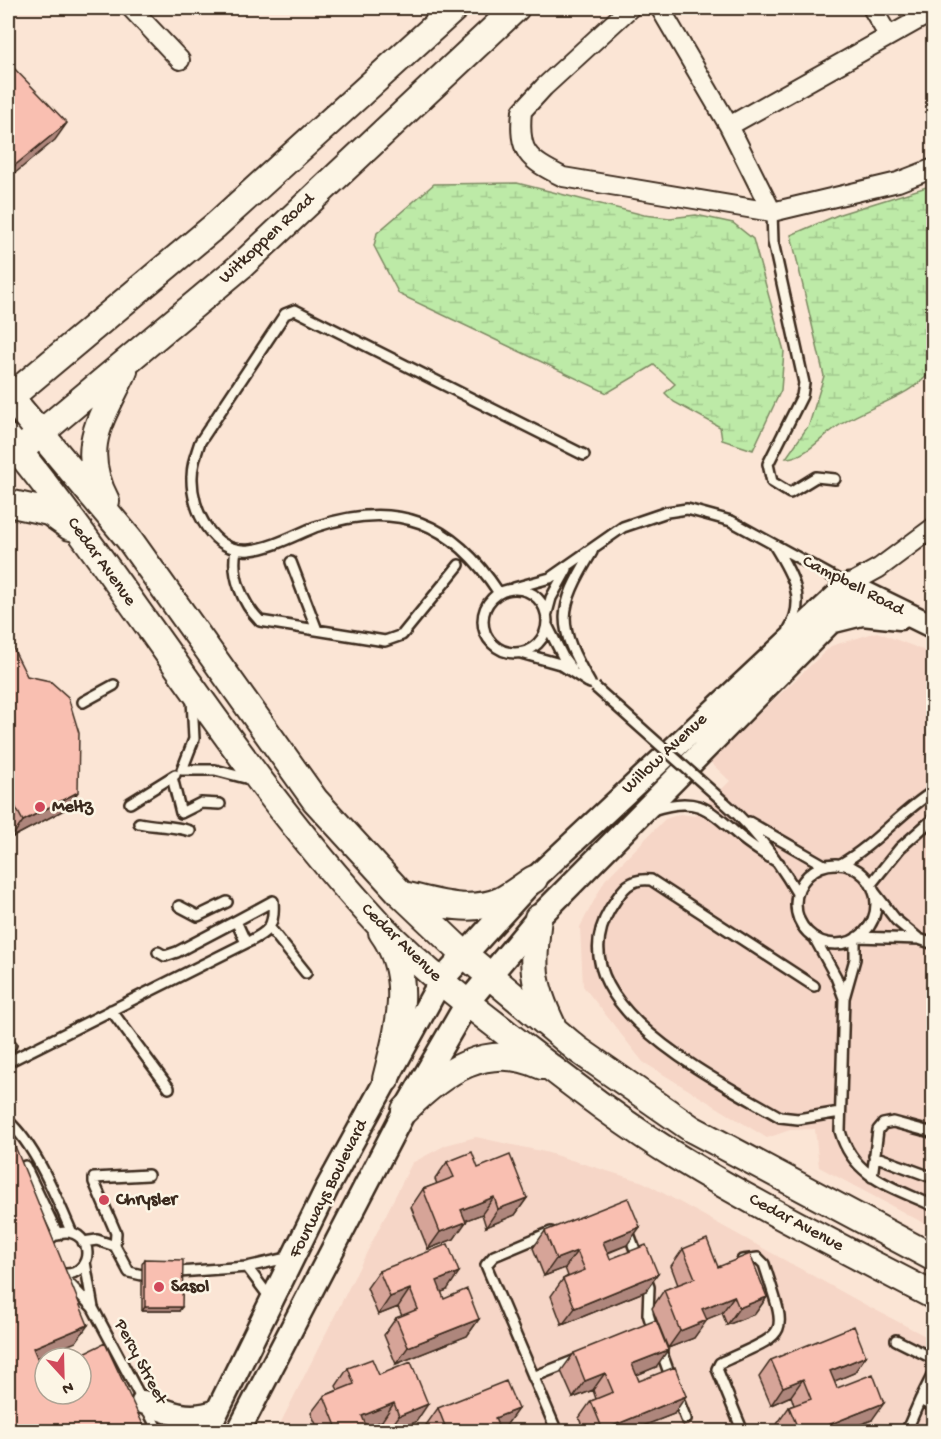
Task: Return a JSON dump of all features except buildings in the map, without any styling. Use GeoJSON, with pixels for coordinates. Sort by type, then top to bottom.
{"type":"FeatureCollection","features":[{"type":"Feature","properties":{"kind":"main road"},"geometry":{"type":"LineString","coordinates":[[9,398],[216,225],[456,8]]}},
{"type":"Feature","properties":{"kind":"main road","name":"Witkoppen Road"},"geometry":{"type":"LineString","coordinates":[[11,449],[41,434],[242,265],[516,8]]}},
{"type":"Feature","properties":{"kind":"main road"},"geometry":{"type":"LineString","coordinates":[[128,362],[93,437],[92,460],[99,487],[129,539]]}},
{"type":"Feature","properties":{"kind":"main road","name":"Cedar Avenue"},"geometry":{"type":"LineString","coordinates":[[9,398],[129,539],[315,800],[401,894],[465,955],[555,1030],[692,1130],[933,1258]]}},
{"type":"Feature","properties":{"kind":"main road","name":"Cedar Avenue"},"geometry":{"type":"LineString","coordinates":[[11,449],[80,534],[290,822],[368,913],[440,982],[561,1075],[675,1155],[730,1188],[933,1296]]}},
{"type":"Feature","properties":{"kind":"main road"},"geometry":{"type":"LineString","coordinates":[[8,503],[49,512],[80,534]]}},
{"type":"Feature","properties":{"kind":"main road"},"geometry":{"type":"LineString","coordinates":[[401,894],[459,907],[478,906],[501,900],[534,879]]}},
{"type":"Feature","properties":{"kind":"main road"},"geometry":{"type":"LineString","coordinates":[[368,913],[386,937],[404,996],[386,1079]]}},
{"type":"Feature","properties":{"kind":"main road"},"geometry":{"type":"LineString","coordinates":[[538,918],[534,955],[535,984],[555,1030]]}},
{"type":"Feature","properties":{"kind":"main road"},"geometry":{"type":"LineString","coordinates":[[405,1110],[431,1084],[450,1072],[468,1063],[488,1058],[504,1056],[519,1058],[561,1075]]}},
{"type":"Feature","properties":{"kind":"street"},"geometry":{"type":"LineString","coordinates":[[131,8],[180,60]]}},
{"type":"Feature","properties":{"kind":"street"},"geometry":{"type":"LineString","coordinates":[[630,8],[544,87],[522,111],[522,145],[538,165],[563,177],[772,212],[898,182],[933,168]]}},
{"type":"Feature","properties":{"kind":"street"},"geometry":{"type":"LineString","coordinates":[[660,8],[729,126],[772,212]]}},
{"type":"Feature","properties":{"kind":"street"},"geometry":{"type":"LineString","coordinates":[[872,8],[888,35]]}},
{"type":"Feature","properties":{"kind":"street"},"geometry":{"type":"LineString","coordinates":[[729,126],[933,11]]}},
{"type":"Feature","properties":{"kind":"street","name":"Willow Avenue"},"geometry":{"type":"LineString","coordinates":[[465,955],[534,879],[779,646],[933,527]]}},
{"type":"Feature","properties":{"kind":"street","name":"Willow Avenue"},"geometry":{"type":"LineString","coordinates":[[489,975],[538,918],[834,621],[855,588]]}},
{"type":"Feature","properties":{"kind":"street","name":"Campbell Road"},"geometry":{"type":"LineString","coordinates":[[855,588],[932,626]]}},
{"type":"Feature","properties":{"kind":"street"},"geometry":{"type":"LineString","coordinates":[[834,621],[851,615],[881,614],[932,626]]}},
{"type":"Feature","properties":{"kind":"street","name":"Fourways Boulevard"},"geometry":{"type":"LineString","coordinates":[[212,1421],[386,1079],[440,982],[465,955]]}},
{"type":"Feature","properties":{"kind":"street","name":"Fourways Boulevard"},"geometry":{"type":"LineString","coordinates":[[238,1431],[405,1110],[467,1003],[489,975]]}},
{"type":"Feature","properties":{"kind":"street"},"geometry":{"type":"LineString","coordinates":[[143,1402],[172,1414],[203,1417],[212,1421]]}},
{"type":"Feature","properties":{"kind":"lane"},"geometry":{"type":"LineString","coordinates":[[772,212],[773,242],[804,383],[802,396],[768,464],[770,474],[777,487],[790,493],[816,477],[835,479]]}},
{"type":"Feature","properties":{"kind":"lane"},"geometry":{"type":"LineString","coordinates":[[584,455],[295,310],[288,311],[200,442],[194,460],[192,480],[203,519],[213,538],[236,550],[252,550],[316,527],[366,515],[407,517],[418,520],[460,544],[482,567],[499,593],[486,604],[483,615],[485,635],[500,649],[560,664],[578,675],[744,819],[825,865]]}},
{"type":"Feature","properties":{"kind":"lane","name":"Campbell Road"},"geometry":{"type":"LineString","coordinates":[[499,593],[550,578],[623,527],[659,514],[687,509],[731,521],[855,588]]}},
{"type":"Feature","properties":{"kind":"lane","name":"Campbell Road"},"geometry":{"type":"LineString","coordinates":[[773,544],[791,574],[797,594],[794,621],[779,646]]}},
{"type":"Feature","properties":{"kind":"lane"},"geometry":{"type":"LineString","coordinates":[[592,685],[573,652],[564,623],[569,595],[595,548]]}},
{"type":"Feature","properties":{"kind":"lane"},"geometry":{"type":"LineString","coordinates":[[236,550],[232,567],[235,577],[260,621],[385,641],[402,634],[459,565]]}},
{"type":"Feature","properties":{"kind":"lane"},"geometry":{"type":"LineString","coordinates":[[291,562],[317,630]]}},
{"type":"Feature","properties":{"kind":"lane","name":"Campbell Road"},"geometry":{"type":"LineString","coordinates":[[547,625],[551,598],[568,567]]}},
{"type":"Feature","properties":{"kind":"lane"},"geometry":{"type":"LineString","coordinates":[[514,588],[535,595],[547,614]]}},
{"type":"Feature","properties":{"kind":"lane"},"geometry":{"type":"LineString","coordinates":[[547,625],[563,657],[578,675]]}},
{"type":"Feature","properties":{"kind":"lane"},"geometry":{"type":"LineString","coordinates":[[520,653],[538,644],[547,625]]}},
{"type":"Feature","properties":{"kind":"lane"},"geometry":{"type":"LineString","coordinates":[[83,702],[114,685]]}},
{"type":"Feature","properties":{"kind":"lane"},"geometry":{"type":"LineString","coordinates":[[130,803],[182,770],[194,739],[192,686]]}},
{"type":"Feature","properties":{"kind":"lane"},"geometry":{"type":"LineString","coordinates":[[182,770],[215,770],[261,782]]}},
{"type":"Feature","properties":{"kind":"lane"},"geometry":{"type":"LineString","coordinates":[[172,777],[181,813],[201,803],[220,804]]}},
{"type":"Feature","properties":{"kind":"lane"},"geometry":{"type":"LineString","coordinates":[[797,893],[803,881],[813,871],[825,865],[841,864],[865,850],[910,806],[933,791]]}},
{"type":"Feature","properties":{"kind":"lane"},"geometry":{"type":"LineString","coordinates":[[636,818],[675,803],[698,804],[710,810],[757,850],[779,863]]}},
{"type":"Feature","properties":{"kind":"lane"},"geometry":{"type":"LineString","coordinates":[[933,818],[900,848],[873,889],[876,906],[873,918],[856,938],[855,959],[844,998],[840,1112],[840,1131],[845,1152],[860,1168],[872,1177],[933,1206]]}},
{"type":"Feature","properties":{"kind":"lane"},"geometry":{"type":"LineString","coordinates":[[744,819],[779,863],[797,893],[798,918],[814,937],[836,976],[844,998]]}},
{"type":"Feature","properties":{"kind":"lane"},"geometry":{"type":"LineString","coordinates":[[139,823],[175,826],[190,831]]}},
{"type":"Feature","properties":{"kind":"lane"},"geometry":{"type":"LineString","coordinates":[[841,864],[862,873],[896,920],[919,939]]}},
{"type":"Feature","properties":{"kind":"lane"},"geometry":{"type":"LineString","coordinates":[[814,986],[651,880],[639,879],[629,883],[604,920],[597,946],[599,969],[607,984],[638,1023],[674,1054],[780,1117],[798,1119],[840,1112]]}},
{"type":"Feature","properties":{"kind":"lane"},"geometry":{"type":"LineString","coordinates":[[8,1062],[246,943],[270,928],[274,918],[273,901],[177,952],[165,956],[158,952]]}},
{"type":"Feature","properties":{"kind":"lane"},"geometry":{"type":"LineString","coordinates":[[179,906],[198,916],[227,902]]}},
{"type":"Feature","properties":{"kind":"lane"},"geometry":{"type":"LineString","coordinates":[[236,921],[246,943]]}},
{"type":"Feature","properties":{"kind":"lane"},"geometry":{"type":"LineString","coordinates":[[270,928],[306,973]]}},
{"type":"Feature","properties":{"kind":"lane"},"geometry":{"type":"LineString","coordinates":[[814,937],[827,942],[841,943],[856,938],[919,939],[933,944]]}},
{"type":"Feature","properties":{"kind":"lane"},"geometry":{"type":"LineString","coordinates":[[111,1010],[169,1088]]}},
{"type":"Feature","properties":{"kind":"lane"},"geometry":{"type":"LineString","coordinates":[[8,1122],[16,1128],[39,1165],[72,1233],[84,1242],[97,1240],[115,1246]]}},
{"type":"Feature","properties":{"kind":"lane"},"geometry":{"type":"LineString","coordinates":[[872,1177],[879,1130],[884,1124],[893,1122],[933,1133]]}},
{"type":"Feature","properties":{"kind":"lane"},"geometry":{"type":"LineString","coordinates":[[874,1156],[933,1178]]}},
{"type":"Feature","properties":{"kind":"lane"},"geometry":{"type":"LineString","coordinates":[[25,1166],[58,1235]]}},
{"type":"Feature","properties":{"kind":"lane"},"geometry":{"type":"LineString","coordinates":[[142,1275],[129,1272],[115,1246],[116,1233],[94,1178],[148,1175]]}},
{"type":"Feature","properties":{"kind":"lane"},"geometry":{"type":"LineString","coordinates":[[622,1215],[649,1287],[648,1314],[686,1419]]}},
{"type":"Feature","properties":{"kind":"lane"},"geometry":{"type":"LineString","coordinates":[[557,1431],[486,1265],[494,1256],[566,1226]]}},
{"type":"Feature","properties":{"kind":"lane"},"geometry":{"type":"LineString","coordinates":[[45,1251],[52,1239],[58,1235],[72,1233]]}},
{"type":"Feature","properties":{"kind":"lane","name":"Percy Street"},"geometry":{"type":"LineString","coordinates":[[38,1236],[49,1265],[61,1274],[93,1308],[159,1431]]}},
{"type":"Feature","properties":{"kind":"lane","name":"Percy Street"},"geometry":{"type":"LineString","coordinates":[[84,1242],[93,1308]]}},
{"type":"Feature","properties":{"kind":"lane"},"geometry":{"type":"LineString","coordinates":[[179,1272],[247,1267],[294,1256]]}},
{"type":"Feature","properties":{"kind":"lane"},"geometry":{"type":"LineString","coordinates":[[731,1264],[750,1257],[758,1258],[765,1264],[782,1318],[780,1328],[769,1341],[720,1363],[717,1369],[742,1431]]}},
{"type":"Feature","properties":{"kind":"lane"},"geometry":{"type":"LineString","coordinates":[[61,1274],[75,1272],[85,1262]]}},
{"type":"Feature","properties":{"kind":"lane"},"geometry":{"type":"LineString","coordinates":[[247,1267],[272,1300]]}},
{"type":"Feature","properties":{"kind":"lane"},"geometry":{"type":"LineString","coordinates":[[75,1303],[93,1308]]}},
{"type":"Feature","properties":{"kind":"lane"},"geometry":{"type":"LineString","coordinates":[[642,1333],[653,1329]]}},
{"type":"Feature","properties":{"kind":"lane"},"geometry":{"type":"LineString","coordinates":[[896,1340],[933,1359]]}},
{"type":"Feature","properties":{"kind":"lane"},"geometry":{"type":"LineString","coordinates":[[533,1377],[588,1355]]}},
{"type":"Feature","properties":{"kind":"lane"},"geometry":{"type":"LineString","coordinates":[[906,1431],[933,1372]]}},
{"type":"Feature","properties":{"kind":"lane"},"geometry":{"type":"LineString","coordinates":[[920,1400],[933,1407]]}},
{"type":"Feature","properties":{"kind":"shaded area"},"geometry":{"type":"Polygon","coordinates":[[[877,632],[933,654],[933,1228],[819,1167],[815,1129],[790,1130],[767,1138],[643,1062],[583,986],[580,927],[605,880],[665,819],[680,814],[695,816],[730,781],[709,761],[831,646],[877,632]]]}},
{"type":"Feature","properties":{"kind":"shaded area"},"geometry":{"type":"Polygon","coordinates":[[[476,1137],[545,1152],[643,1182],[933,1340],[933,1431],[276,1432],[412,1163],[446,1145],[476,1137]]]}},
{"type":"Feature","properties":{"kind":"green space"},"geometry":{"type":"Polygon","coordinates":[[[517,183],[644,215],[670,218],[696,215],[733,223],[753,239],[784,351],[781,390],[753,450],[722,440],[720,427],[674,402],[665,393],[675,384],[654,365],[607,393],[399,294],[374,246],[377,233],[434,184],[517,183]]]}},
{"type":"Feature","properties":{"kind":"green space"},"geometry":{"type":"Polygon","coordinates":[[[933,185],[933,369],[923,380],[898,396],[842,423],[804,452],[786,458],[809,425],[824,376],[791,235],[840,214],[933,185]]]}},
{"type":"Feature","properties":{"kind":"place","name":"Meltz"},"geometry":{"type":"Point","coordinates":[40,807]}},
{"type":"Feature","properties":{"kind":"place","name":"Chrysler"},"geometry":{"type":"Point","coordinates":[104,1200]}},
{"type":"Feature","properties":{"kind":"place","name":"Sasol"},"geometry":{"type":"Point","coordinates":[159,1287]}}]}
